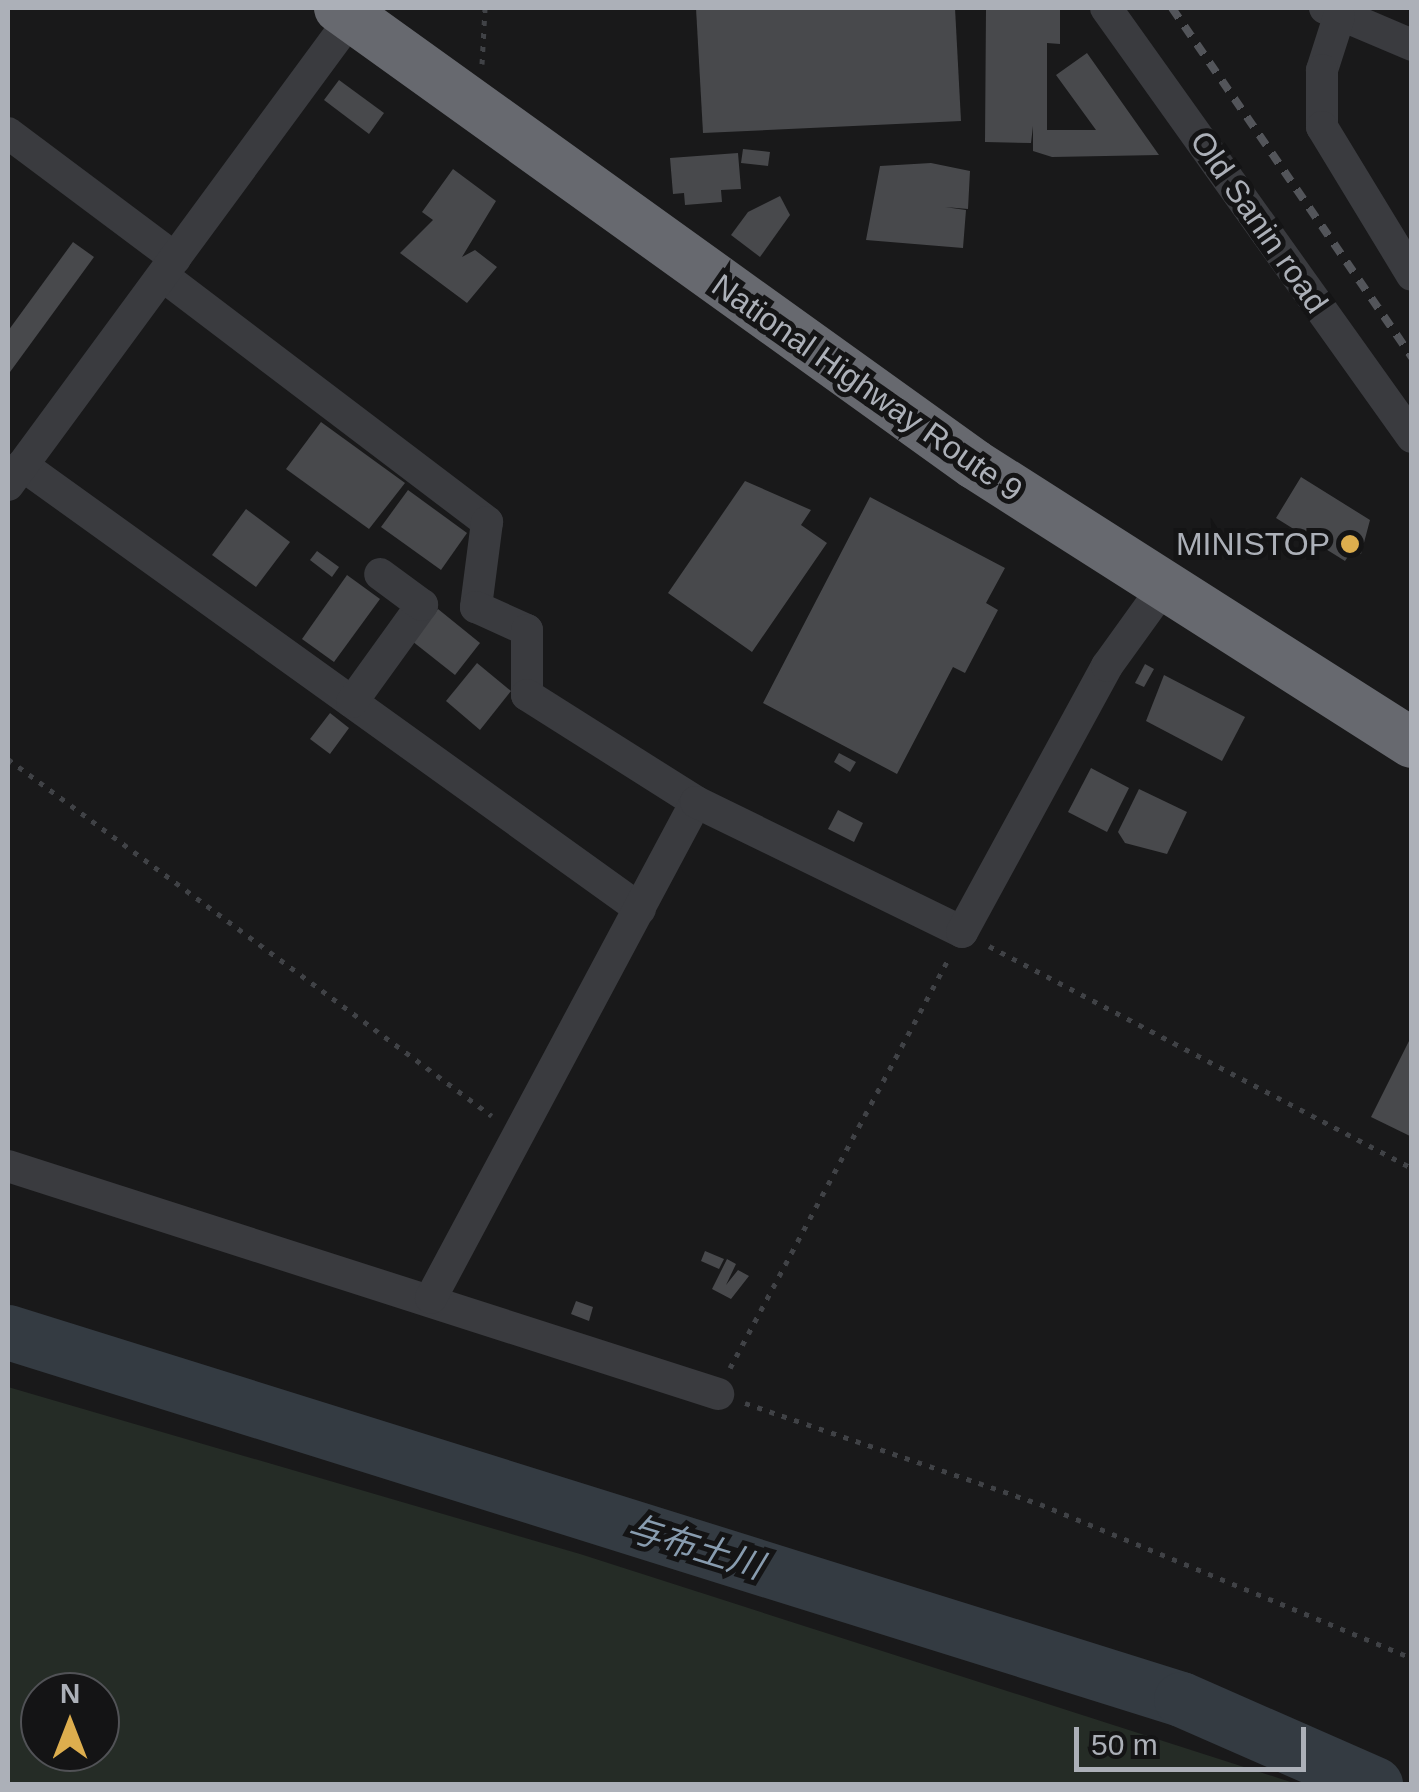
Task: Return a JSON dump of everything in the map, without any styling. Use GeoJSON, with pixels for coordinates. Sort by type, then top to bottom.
{"type":"FeatureCollection","features":[{"type":"Feature","properties":{"kind":"highway","name":"National Highway Route 9"},"geometry":{"type":"LineString","coordinates":[[346,12],[818,356],[1162,588],[1412,743]]}},
{"type":"Feature","properties":{"kind":"street","name":"Old Sanin road"},"geometry":{"type":"LineString","coordinates":[[1106,8],[1412,437]]}},
{"type":"Feature","properties":{"kind":"street"},"geometry":{"type":"LineString","coordinates":[[346,12],[169,267],[15,475],[352,702],[640,909]]}},
{"type":"Feature","properties":{"kind":"street"},"geometry":{"type":"LineString","coordinates":[[1412,45],[1332,12],[1322,70],[1322,127],[1412,275]]}},
{"type":"Feature","properties":{"kind":"street"},"geometry":{"type":"LineString","coordinates":[[8,133],[487,522],[476,607],[527,630],[527,694],[696,802],[962,932],[1106,666],[1162,588]]}},
{"type":"Feature","properties":{"kind":"street"},"geometry":{"type":"LineString","coordinates":[[352,702],[422,605],[380,574]]}},
{"type":"Feature","properties":{"kind":"street"},"geometry":{"type":"LineString","coordinates":[[431,1298],[696,802]]}},
{"type":"Feature","properties":{"kind":"street"},"geometry":{"type":"LineString","coordinates":[[8,1166],[431,1298],[718,1394]]}},
{"type":"Feature","properties":{"kind":"path"},"geometry":{"type":"LineString","coordinates":[[8,758],[519,1136]]}},
{"type":"Feature","properties":{"kind":"path"},"geometry":{"type":"LineString","coordinates":[[1412,1168],[962,932],[718,1394],[1040,1504],[1412,1658]]}},
{"type":"Feature","properties":{"kind":"shaded area"},"geometry":{"type":"Polygon","coordinates":[[[8,1387],[580,1554],[1297,1784],[8,1784],[8,1387]]]}},
{"type":"Feature","properties":{"kind":"building"},"geometry":{"type":"Polygon","coordinates":[[[696,8],[955,8],[961,121],[703,133],[696,8]]]}},
{"type":"Feature","properties":{"kind":"building"},"geometry":{"type":"Polygon","coordinates":[[[986,8],[1060,8],[1060,44],[1047,43],[1047,130],[1096,130],[1056,75],[1087,53],[1159,155],[1052,157],[1033,151],[1033,126],[1031,143],[985,142],[986,8]]]}},
{"type":"Feature","properties":{"kind":"building"},"geometry":{"type":"Polygon","coordinates":[[[339,80],[384,113],[369,134],[324,100],[339,80]]]}},
{"type":"Feature","properties":{"kind":"building"},"geometry":{"type":"Polygon","coordinates":[[[743,149],[770,152],[768,166],[741,163],[743,149]]]}},
{"type":"Feature","properties":{"kind":"building"},"geometry":{"type":"Polygon","coordinates":[[[738,153],[741,189],[721,190],[722,202],[685,205],[684,193],[673,194],[670,158],[738,153]]]}},
{"type":"Feature","properties":{"kind":"building"},"geometry":{"type":"Polygon","coordinates":[[[931,163],[970,171],[968,209],[945,207],[966,210],[963,248],[866,240],[880,166],[931,163]]]}},
{"type":"Feature","properties":{"kind":"building"},"geometry":{"type":"Polygon","coordinates":[[[453,169],[496,201],[462,257],[475,250],[497,267],[467,303],[400,253],[433,220],[422,212],[453,169]]]}},
{"type":"Feature","properties":{"kind":"building"},"geometry":{"type":"Polygon","coordinates":[[[780,196],[790,215],[760,257],[731,235],[748,212],[780,196]]]}},
{"type":"Feature","properties":{"kind":"building"},"geometry":{"type":"Polygon","coordinates":[[[73,242],[94,257],[10,372],[8,331],[73,242]]]}},
{"type":"Feature","properties":{"kind":"building"},"geometry":{"type":"Polygon","coordinates":[[[321,422],[405,483],[369,529],[286,469],[321,422]]]}},
{"type":"Feature","properties":{"kind":"building"},"geometry":{"type":"Polygon","coordinates":[[[1301,477],[1370,520],[1361,554],[1353,549],[1345,561],[1276,518],[1301,477]]]}},
{"type":"Feature","properties":{"kind":"building"},"geometry":{"type":"Polygon","coordinates":[[[745,481],[811,510],[801,525],[827,543],[752,652],[668,593],[745,481]]]}},
{"type":"Feature","properties":{"kind":"building"},"geometry":{"type":"Polygon","coordinates":[[[408,490],[467,533],[441,570],[381,527],[408,490]]]}},
{"type":"Feature","properties":{"kind":"building"},"geometry":{"type":"Polygon","coordinates":[[[870,497],[1005,568],[986,603],[998,610],[965,673],[953,667],[897,774],[763,703],[870,497]]]}},
{"type":"Feature","properties":{"kind":"building"},"geometry":{"type":"Polygon","coordinates":[[[246,509],[290,542],[256,587],[212,555],[246,509]]]}},
{"type":"Feature","properties":{"kind":"building"},"geometry":{"type":"Polygon","coordinates":[[[317,551],[339,567],[332,577],[310,560],[317,551]]]}},
{"type":"Feature","properties":{"kind":"building"},"geometry":{"type":"Polygon","coordinates":[[[347,575],[380,599],[334,662],[302,639],[347,575]]]}},
{"type":"Feature","properties":{"kind":"building"},"geometry":{"type":"Polygon","coordinates":[[[438,609],[480,643],[455,675],[412,641],[438,609]]]}},
{"type":"Feature","properties":{"kind":"building"},"geometry":{"type":"Polygon","coordinates":[[[477,663],[511,691],[480,730],[446,701],[477,663]]]}},
{"type":"Feature","properties":{"kind":"building"},"geometry":{"type":"Polygon","coordinates":[[[1145,664],[1154,669],[1144,687],[1135,683],[1145,664]]]}},
{"type":"Feature","properties":{"kind":"building"},"geometry":{"type":"Polygon","coordinates":[[[1164,675],[1245,717],[1222,761],[1146,721],[1164,675]]]}},
{"type":"Feature","properties":{"kind":"building"},"geometry":{"type":"Polygon","coordinates":[[[330,713],[349,728],[330,754],[310,739],[330,713]]]}},
{"type":"Feature","properties":{"kind":"building"},"geometry":{"type":"Polygon","coordinates":[[[839,753],[856,762],[850,772],[834,762],[839,753]]]}},
{"type":"Feature","properties":{"kind":"building"},"geometry":{"type":"Polygon","coordinates":[[[1091,768],[1129,788],[1107,832],[1068,812],[1091,768]]]}},
{"type":"Feature","properties":{"kind":"building"},"geometry":{"type":"Polygon","coordinates":[[[1139,789],[1187,812],[1167,854],[1125,843],[1118,832],[1139,789]]]}},
{"type":"Feature","properties":{"kind":"building"},"geometry":{"type":"Polygon","coordinates":[[[838,810],[863,823],[854,842],[828,829],[838,810]]]}},
{"type":"Feature","properties":{"kind":"building"},"geometry":{"type":"Polygon","coordinates":[[[1412,1035],[1412,1137],[1371,1117],[1412,1035]]]}},
{"type":"Feature","properties":{"kind":"building"},"geometry":{"type":"Polygon","coordinates":[[[705,1251],[724,1259],[719,1269],[701,1261],[705,1251]]]}},
{"type":"Feature","properties":{"kind":"building"},"geometry":{"type":"Polygon","coordinates":[[[727,1259],[736,1264],[726,1285],[738,1270],[749,1276],[731,1299],[712,1289],[727,1259]]]}},
{"type":"Feature","properties":{"kind":"building"},"geometry":{"type":"Polygon","coordinates":[[[576,1301],[593,1307],[589,1321],[571,1314],[576,1301]]]}},
{"type":"Feature","properties":{"kind":"waterway","name":"与布土川"},"geometry":{"type":"LineString","coordinates":[[8,1332],[1181,1699],[1375,1784]]}},
{"type":"Feature","properties":{"kind":"railway"},"geometry":{"type":"LineString","coordinates":[[1172,8],[1412,357]]}},
{"type":"Feature","properties":{"kind":"place","name":"MINISTOP"},"geometry":{"type":"Point","coordinates":[1350,544]}}]}
